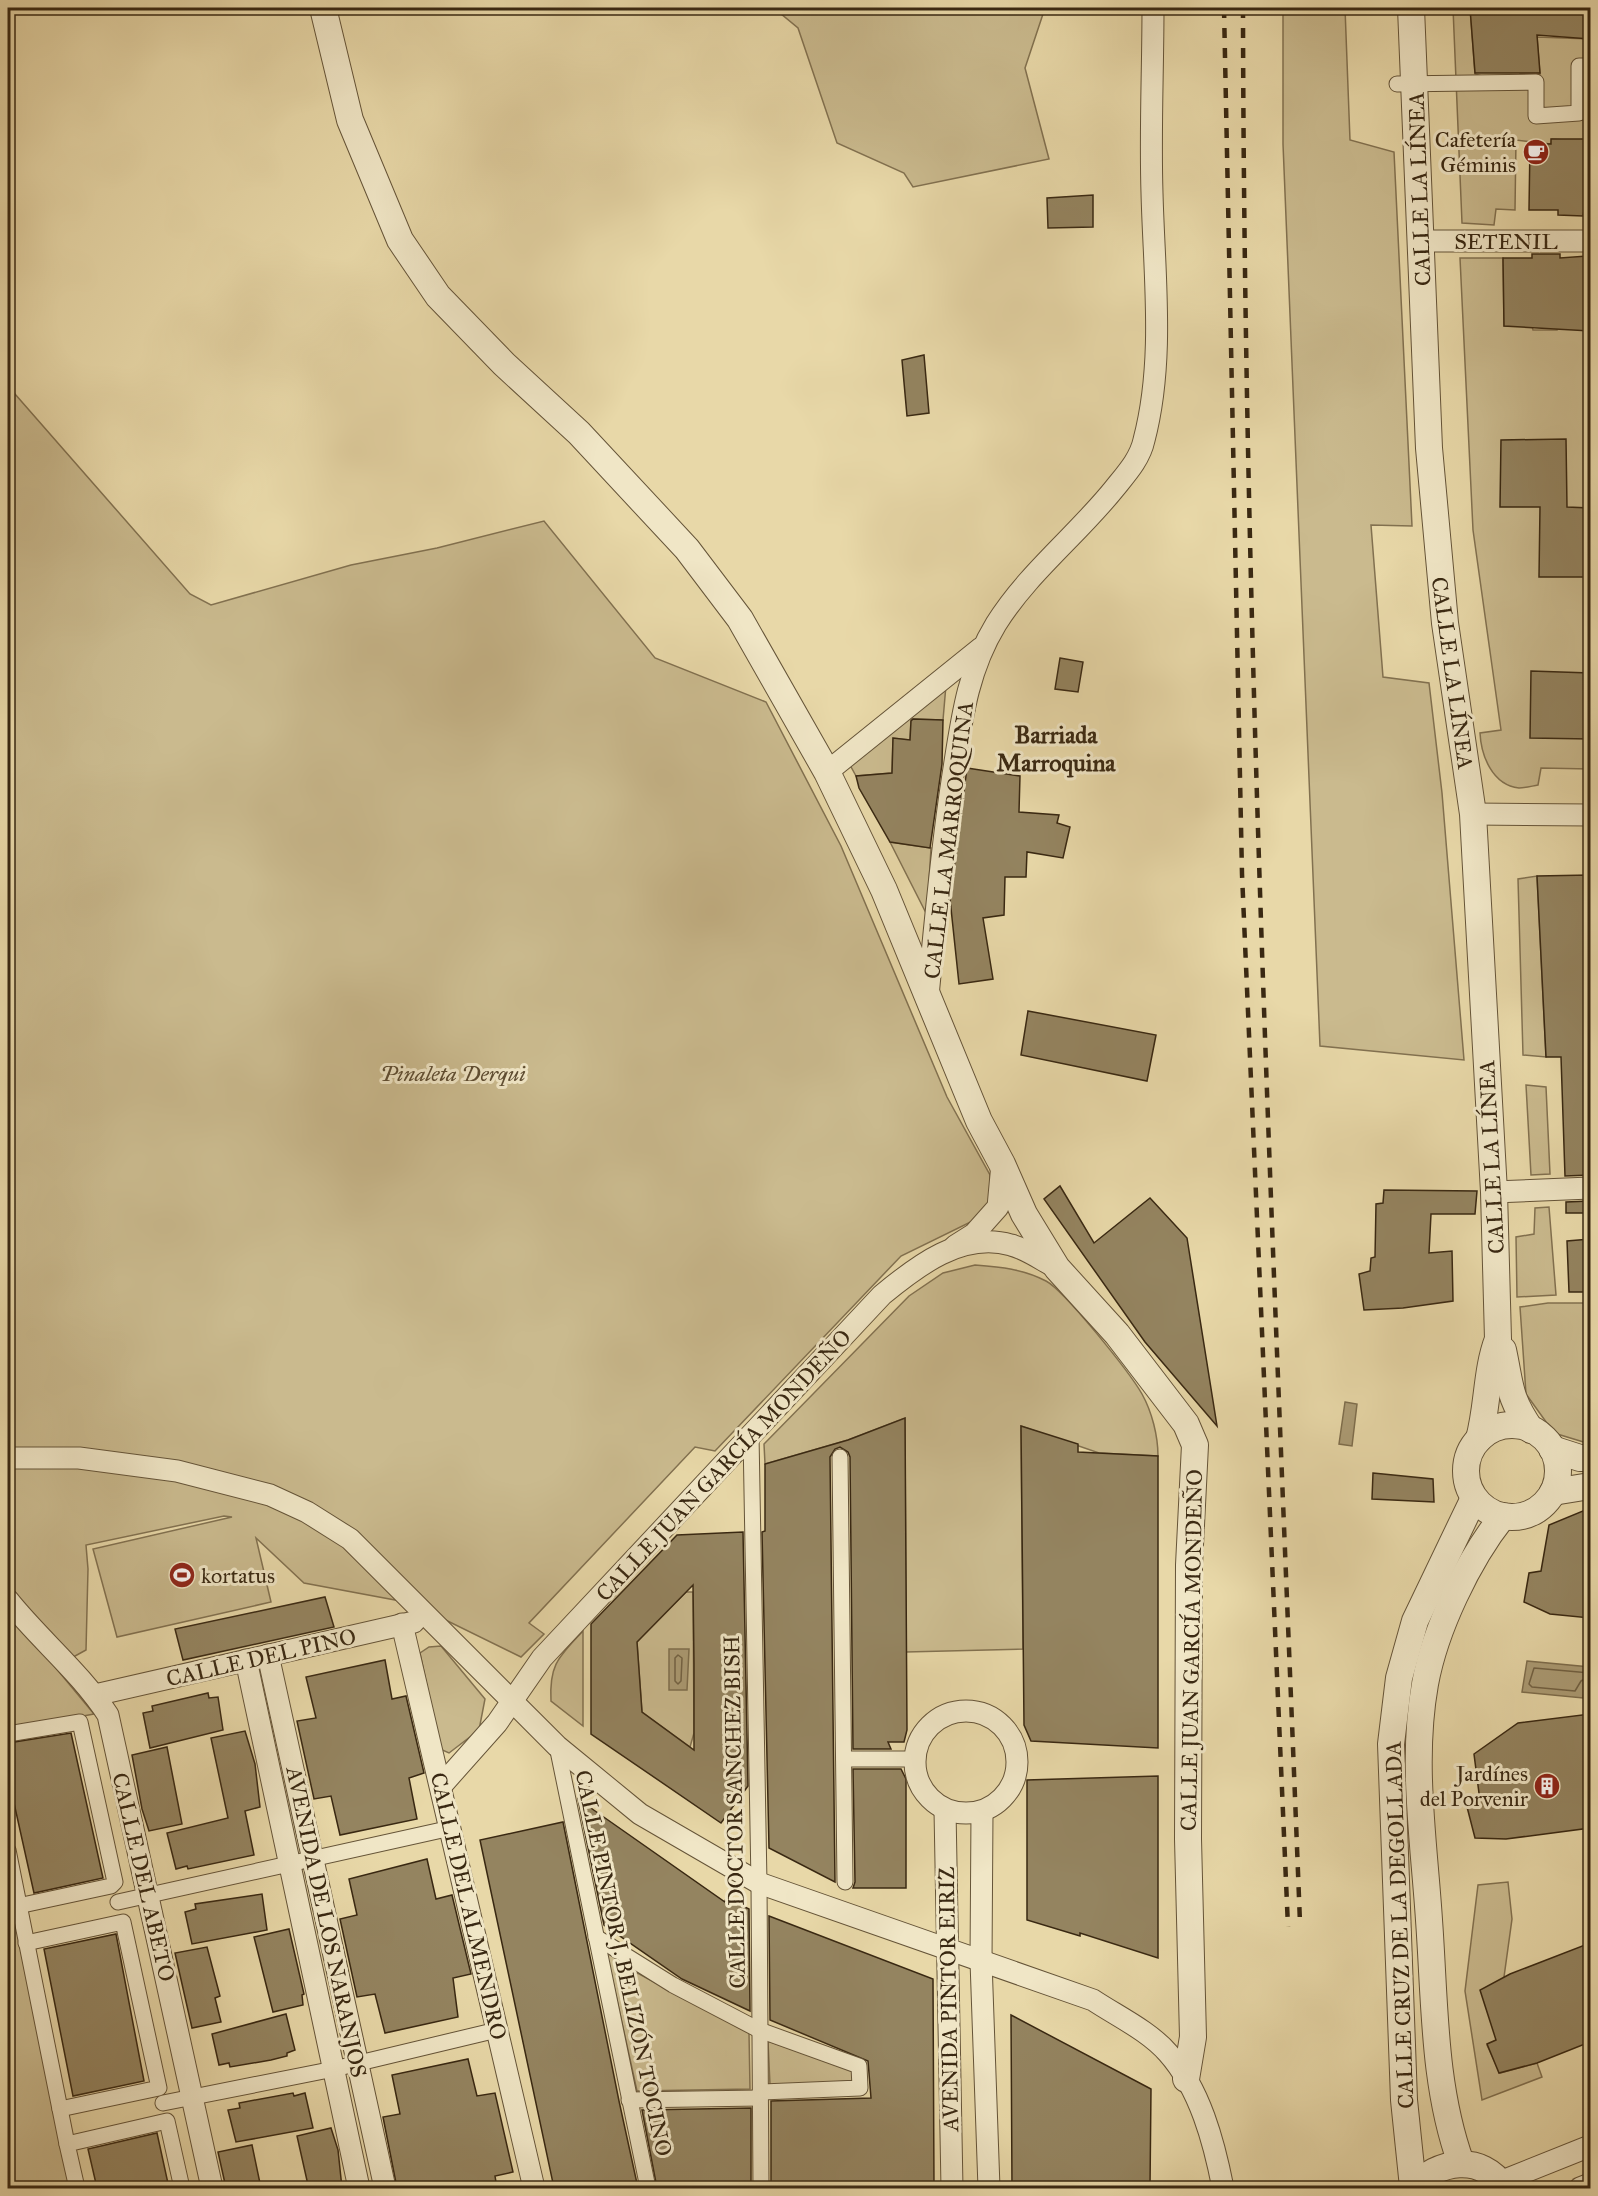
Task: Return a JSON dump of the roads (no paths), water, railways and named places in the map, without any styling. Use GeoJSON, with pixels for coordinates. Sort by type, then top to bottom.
{"type":"FeatureCollection","features":[{"type":"Feature","properties":{"kind":"street","name":"CALLE JUAN GARCÍA MONDEÑO"},"geometry":{"type":"LineString","coordinates":[[323,8],[350,120],[400,240],[438,296],[504,364],[579,433],[687,549],[740,619],[827,772],[884,890],[980,1121],[1024,1214],[1057,1268],[1117,1334],[1186,1424],[1195,1445],[1188,1565],[1188,1839],[1193,2037],[1186,2079]]}},
{"type":"Feature","properties":{"kind":"street","name":"CALLE LA MARROQUINA"},"geometry":{"type":"LineString","coordinates":[[927,998],[946,819],[961,715],[969,683],[984,646],[1018,594],[1093,515],[1140,454],[1155,385],[1156,302],[1152,190],[1153,8]]}},
{"type":"Feature","properties":{"kind":"street","name":"CALLE LA LÍNEA"},"geometry":{"type":"LineString","coordinates":[[1411,8],[1406,83],[1421,241],[1435,531],[1446,635],[1473,814],[1494,1192],[1498,1339],[1513,1401],[1531,1430]]}},
{"type":"Feature","properties":{"kind":"street"},"geometry":{"type":"LineString","coordinates":[[1406,83],[1536,82],[1536,116],[1579,113],[1579,66],[1590,66]]}},
{"type":"Feature","properties":{"kind":"street","name":"SETENIL"},"geometry":{"type":"LineString","coordinates":[[1421,241],[1590,241]]}},
{"type":"Feature","properties":{"kind":"street"},"geometry":{"type":"LineString","coordinates":[[827,772],[984,646]]}},
{"type":"Feature","properties":{"kind":"street"},"geometry":{"type":"LineString","coordinates":[[1473,814],[1590,815]]}},
{"type":"Feature","properties":{"kind":"street"},"geometry":{"type":"LineString","coordinates":[[952,1248],[974,1234],[998,1207],[1002,1164]]}},
{"type":"Feature","properties":{"kind":"street"},"geometry":{"type":"LineString","coordinates":[[1494,1192],[1590,1188]]}},
{"type":"Feature","properties":{"kind":"street"},"geometry":{"type":"LineString","coordinates":[[987,1219],[1008,1214],[1024,1214],[1011,1245]]}},
{"type":"Feature","properties":{"kind":"street","name":"CALLE JUAN GARCÍA MONDEÑO"},"geometry":{"type":"LineString","coordinates":[[441,1786],[481,1742],[542,1658],[882,1295],[925,1262],[952,1248],[986,1243],[1011,1245],[1057,1268]]}},
{"type":"Feature","properties":{"kind":"street","name":"CALLE LA LÍNEA"},"geometry":{"type":"LineString","coordinates":[[1479,1439],[1488,1402],[1493,1352],[1498,1339]]}},
{"type":"Feature","properties":{"kind":"street"},"geometry":{"type":"LineString","coordinates":[[1552,1449],[1557,1463],[1557,1478],[1544,1504],[1532,1513],[1518,1517],[1503,1516],[1492,1513],[1474,1498],[1468,1484],[1466,1469],[1469,1454],[1479,1439],[1488,1431],[1503,1426],[1531,1430],[1552,1449],[1580,1458],[1590,1458]]}},
{"type":"Feature","properties":{"kind":"street","name":"CALLE DOCTOR SANCHEZ BISH"},"geometry":{"type":"LineString","coordinates":[[751,1435],[759,1883],[761,2188]]}},
{"type":"Feature","properties":{"kind":"street"},"geometry":{"type":"LineString","coordinates":[[840,1457],[845,1882]]}},
{"type":"Feature","properties":{"kind":"street"},"geometry":{"type":"LineString","coordinates":[[8,1458],[79,1458],[177,1471],[270,1495],[307,1512],[350,1539],[426,1619],[557,1746],[640,1814],[759,1883],[1093,2000],[1168,2052],[1186,2079],[1216,2152],[1223,2188]]}},
{"type":"Feature","properties":{"kind":"street"},"geometry":{"type":"LineString","coordinates":[[1552,1492],[1590,1486]]}},
{"type":"Feature","properties":{"kind":"street","name":"CALLE CRUZ DE LA DEGOLLADA"},"geometry":{"type":"LineString","coordinates":[[1413,2188],[1404,2100],[1391,1744],[1400,1677],[1415,1621],[1474,1498]]}},
{"type":"Feature","properties":{"kind":"street","name":"CALLE CRUZ DE LA DEGOLLADA"},"geometry":{"type":"LineString","coordinates":[[1461,2163],[1442,2098],[1417,1745],[1425,1683],[1440,1630],[1484,1541],[1503,1516]]}},
{"type":"Feature","properties":{"kind":"street","name":"CALLE DEL ABETO"},"geometry":{"type":"LineString","coordinates":[[8,1600],[35,1635],[95,1695],[108,1715],[213,2188]]}},
{"type":"Feature","properties":{"kind":"street","name":"CALLE DEL PINO"},"geometry":{"type":"LineString","coordinates":[[95,1695],[426,1619]]}},
{"type":"Feature","properties":{"kind":"street","name":"CALLE DEL ALMENDRO"},"geometry":{"type":"LineString","coordinates":[[402,1624],[534,2188]]}},
{"type":"Feature","properties":{"kind":"street","name":"AVENIDA DE LOS NARANJOS"},"geometry":{"type":"LineString","coordinates":[[268,1655],[385,2188]]}},
{"type":"Feature","properties":{"kind":"street","name":"AVENIDA DE LOS NARANJOS"},"geometry":{"type":"LineString","coordinates":[[246,1660],[359,2188]]}},
{"type":"Feature","properties":{"kind":"street"},"geometry":{"type":"LineString","coordinates":[[958,1711],[976,1711],[992,1718],[1005,1729],[1014,1744],[1018,1761],[1015,1778],[1008,1792],[997,1804],[982,1812],[957,1813],[945,1810],[932,1801],[922,1789],[916,1774],[914,1759],[923,1734],[942,1716],[958,1711]]}},
{"type":"Feature","properties":{"kind":"street"},"geometry":{"type":"LineString","coordinates":[[8,1734],[80,1722],[182,2188]]}},
{"type":"Feature","properties":{"kind":"street","name":"CALLE PINTOR J. BELIZÓN TOCINO"},"geometry":{"type":"LineString","coordinates":[[557,1746],[648,2188]]}},
{"type":"Feature","properties":{"kind":"street"},"geometry":{"type":"LineString","coordinates":[[844,1759],[914,1759]]}},
{"type":"Feature","properties":{"kind":"street","name":"AVENIDA PINTOR EIRIZ"},"geometry":{"type":"LineString","coordinates":[[945,1810],[945,1948],[952,2188]]}},
{"type":"Feature","properties":{"kind":"street","name":"AVENIDA PINTOR EIRIZ"},"geometry":{"type":"LineString","coordinates":[[982,1812],[981,1961],[989,2188]]}},
{"type":"Feature","properties":{"kind":"street"},"geometry":{"type":"LineString","coordinates":[[118,1902],[451,1828]]}},
{"type":"Feature","properties":{"kind":"street"},"geometry":{"type":"LineString","coordinates":[[8,1850],[77,2188]]}},
{"type":"Feature","properties":{"kind":"street"},"geometry":{"type":"LineString","coordinates":[[18,1906],[111,1886],[115,1882]]}},
{"type":"Feature","properties":{"kind":"street"},"geometry":{"type":"LineString","coordinates":[[26,1942],[123,1923]]}},
{"type":"Feature","properties":{"kind":"street"},"geometry":{"type":"LineString","coordinates":[[596,1937],[673,1985],[759,2030],[859,2066],[860,2088],[760,2095],[629,2100]]}},
{"type":"Feature","properties":{"kind":"street"},"geometry":{"type":"LineString","coordinates":[[163,2103],[334,2069],[497,2030]]}},
{"type":"Feature","properties":{"kind":"street"},"geometry":{"type":"LineString","coordinates":[[60,2109],[159,2088]]}},
{"type":"Feature","properties":{"kind":"street"},"geometry":{"type":"LineString","coordinates":[[67,2144],[167,2121]]}},
{"type":"Feature","properties":{"kind":"street"},"geometry":{"type":"LineString","coordinates":[[1413,2188],[1434,2170],[1461,2163],[1489,2172],[1502,2185],[1590,2146]]}},
{"type":"Feature","properties":{"kind":"street"},"geometry":{"type":"LineString","coordinates":[[1580,2188],[1590,2184]]}},
{"type":"Feature","properties":{"kind":"water"},"geometry":{"type":"Polygon","coordinates":[[[1345,1402],[1357,1404],[1352,1446],[1339,1444],[1345,1402]]]}},
{"type":"Feature","properties":{"kind":"water"},"geometry":{"type":"Polygon","coordinates":[[[669,1649],[689,1649],[687,1690],[669,1690],[669,1649]]]}},
{"type":"Feature","properties":{"kind":"water"},"geometry":{"type":"Polygon","coordinates":[[[1527,1661],[1590,1667],[1590,1685],[1585,1685],[1583,1698],[1522,1692],[1527,1661]]]}},
{"type":"Feature","properties":{"kind":"railway"},"geometry":{"type":"LineString","coordinates":[[1224,8],[1242,874],[1288,1927]]}},
{"type":"Feature","properties":{"kind":"railway"},"geometry":{"type":"LineString","coordinates":[[1243,8],[1249,487],[1262,966],[1300,1923]]}},
{"type":"Feature","properties":{"kind":"place","name":"Cafetería Géminis"},"geometry":{"type":"Point","coordinates":[1536,152]}},
{"type":"Feature","properties":{"kind":"place","name":"kortatus"},"geometry":{"type":"Point","coordinates":[182,1575]}},
{"type":"Feature","properties":{"kind":"place","name":"Jardínes del Porvenir"},"geometry":{"type":"Point","coordinates":[1547,1786]}},
{"type":"Feature","properties":{"kind":"district","name":"Barriada Marroquina"},"geometry":{"type":"Point","coordinates":[1056,749]}},
{"type":"Feature","properties":{"kind":"park label","name":"Pinaleta Derqui"},"geometry":{"type":"Point","coordinates":[453,1073]}}]}
